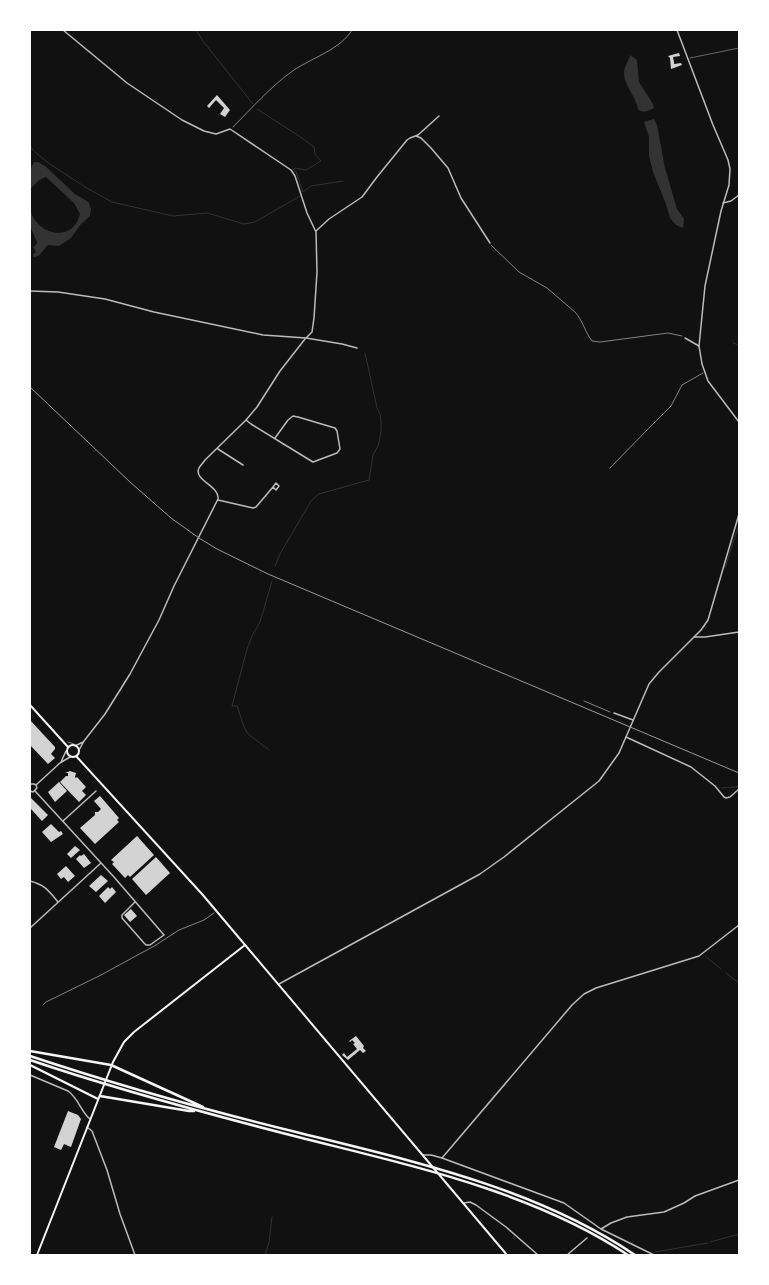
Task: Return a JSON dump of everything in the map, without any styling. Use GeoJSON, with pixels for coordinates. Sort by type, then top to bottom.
{"type":"FeatureCollection","features":[{"type":"Feature","properties":{"kind":"highway"},"geometry":{"type":"LineString","coordinates":[[30,1051],[111,1066],[207,1109]]}},
{"type":"Feature","properties":{"kind":"highway"},"geometry":{"type":"LineString","coordinates":[[30,1056],[98,1078],[207,1109],[420,1164],[494,1187],[546,1207],[580,1223],[635,1255]]}},
{"type":"Feature","properties":{"kind":"highway"},"geometry":{"type":"LineString","coordinates":[[30,1060],[97,1082],[197,1111],[412,1166],[480,1187],[525,1203],[562,1219],[597,1236],[628,1255]]}},
{"type":"Feature","properties":{"kind":"highway"},"geometry":{"type":"LineString","coordinates":[[30,1065],[99,1098],[197,1111]]}},
{"type":"Feature","properties":{"kind":"main road"},"geometry":{"type":"LineString","coordinates":[[30,705],[68,747]]}},
{"type":"Feature","properties":{"kind":"main road"},"geometry":{"type":"LineString","coordinates":[[71,745],[76,745],[79,750],[76,756],[70,757],[66,751],[71,745]]}},
{"type":"Feature","properties":{"kind":"main road"},"geometry":{"type":"LineString","coordinates":[[76,756],[217,911],[507,1255]]}},
{"type":"Feature","properties":{"kind":"main road"},"geometry":{"type":"LineString","coordinates":[[37,1255],[115,1056],[124,1042],[134,1032],[245,945]]}},
{"type":"Feature","properties":{"kind":"street"},"geometry":{"type":"LineString","coordinates":[[63,30],[127,83],[182,120],[204,131],[216,134],[230,129],[291,170],[295,176],[307,212],[316,231],[317,238],[317,272],[312,332],[280,371],[257,407],[246,420],[205,460],[198,470],[200,477],[217,492],[219,496],[218,500],[159,620],[130,674],[105,714],[84,740],[79,750]]}},
{"type":"Feature","properties":{"kind":"street"},"geometry":{"type":"LineString","coordinates":[[677,30],[728,160],[730,169],[729,184],[723,202],[705,286],[699,346],[704,373],[709,384],[739,422]]}},
{"type":"Feature","properties":{"kind":"street"},"geometry":{"type":"LineString","coordinates":[[316,231],[324,222],[364,196],[376,177],[407,140],[416,136],[439,116]]}},
{"type":"Feature","properties":{"kind":"street"},"geometry":{"type":"LineString","coordinates":[[416,136],[426,143],[448,168],[462,198],[490,243]]}},
{"type":"Feature","properties":{"kind":"street"},"geometry":{"type":"LineString","coordinates":[[723,202],[728,202],[739,195]]}},
{"type":"Feature","properties":{"kind":"street"},"geometry":{"type":"LineString","coordinates":[[30,291],[66,293],[105,299],[154,312],[263,335],[306,339],[342,344],[357,348]]}},
{"type":"Feature","properties":{"kind":"street"},"geometry":{"type":"LineString","coordinates":[[685,338],[699,346]]}},
{"type":"Feature","properties":{"kind":"street"},"geometry":{"type":"LineString","coordinates":[[246,420],[275,438],[314,462],[337,453],[340,449],[337,431],[335,428],[293,416],[288,420],[275,438]]}},
{"type":"Feature","properties":{"kind":"street"},"geometry":{"type":"LineString","coordinates":[[217,448],[243,466]]}},
{"type":"Feature","properties":{"kind":"street"},"geometry":{"type":"LineString","coordinates":[[218,500],[253,508],[256,507],[273,487]]}},
{"type":"Feature","properties":{"kind":"street"},"geometry":{"type":"LineString","coordinates":[[279,984],[480,874],[504,857],[599,781],[612,764],[652,681],[700,632],[708,620],[739,514]]}},
{"type":"Feature","properties":{"kind":"street"},"geometry":{"type":"LineString","coordinates":[[700,632],[702,637]]}},
{"type":"Feature","properties":{"kind":"street"},"geometry":{"type":"LineString","coordinates":[[694,637],[739,632]]}},
{"type":"Feature","properties":{"kind":"street"},"geometry":{"type":"LineString","coordinates":[[614,713],[633,720]]}},
{"type":"Feature","properties":{"kind":"street"},"geometry":{"type":"LineString","coordinates":[[626,737],[691,767],[715,786],[726,798],[730,797],[739,789]]}},
{"type":"Feature","properties":{"kind":"street"},"geometry":{"type":"LineString","coordinates":[[76,745],[84,740]]}},
{"type":"Feature","properties":{"kind":"street"},"geometry":{"type":"LineString","coordinates":[[60,763],[66,751]]}},
{"type":"Feature","properties":{"kind":"street"},"geometry":{"type":"LineString","coordinates":[[70,757],[60,763],[36,785],[36,791],[63,821],[135,902],[164,935],[150,945],[144,944],[122,918],[122,915],[135,902]]}},
{"type":"Feature","properties":{"kind":"street"},"geometry":{"type":"LineString","coordinates":[[30,784],[36,785]]}},
{"type":"Feature","properties":{"kind":"street"},"geometry":{"type":"LineString","coordinates":[[30,791],[36,791]]}},
{"type":"Feature","properties":{"kind":"street"},"geometry":{"type":"LineString","coordinates":[[63,821],[96,791]]}},
{"type":"Feature","properties":{"kind":"street"},"geometry":{"type":"LineString","coordinates":[[30,928],[101,864]]}},
{"type":"Feature","properties":{"kind":"street"},"geometry":{"type":"LineString","coordinates":[[30,881],[40,883],[58,902]]}},
{"type":"Feature","properties":{"kind":"street"},"geometry":{"type":"LineString","coordinates":[[442,1158],[575,1002],[584,994],[596,988],[632,976],[699,956],[739,925]]}},
{"type":"Feature","properties":{"kind":"street"},"geometry":{"type":"LineString","coordinates":[[30,1075],[68,1091],[73,1095],[90,1119]]}},
{"type":"Feature","properties":{"kind":"street"},"geometry":{"type":"LineString","coordinates":[[87,1127],[92,1131],[107,1170],[120,1214],[135,1255]]}},
{"type":"Feature","properties":{"kind":"street"},"geometry":{"type":"LineString","coordinates":[[423,1155],[431,1155],[442,1158],[564,1203],[601,1229],[654,1255]]}},
{"type":"Feature","properties":{"kind":"street"},"geometry":{"type":"LineString","coordinates":[[601,1229],[611,1223],[627,1217],[664,1212],[695,1196],[739,1180]]}},
{"type":"Feature","properties":{"kind":"street"},"geometry":{"type":"LineString","coordinates":[[464,1203],[470,1202],[476,1205],[506,1227],[538,1255]]}},
{"type":"Feature","properties":{"kind":"street"},"geometry":{"type":"LineString","coordinates":[[567,1255],[587,1238]]}},
{"type":"Feature","properties":{"kind":"lane"},"geometry":{"type":"LineString","coordinates":[[688,58],[739,48]]}},
{"type":"Feature","properties":{"kind":"path"},"geometry":{"type":"LineString","coordinates":[[230,129],[281,80],[294,70],[338,45],[352,30]]}},
{"type":"Feature","properties":{"kind":"path"},"geometry":{"type":"LineString","coordinates":[[490,243],[496,252],[519,272],[547,288],[575,312],[579,316],[587,334],[592,341],[600,342],[668,333],[680,335],[685,338]]}},
{"type":"Feature","properties":{"kind":"path"},"geometry":{"type":"LineString","coordinates":[[610,468],[671,406],[682,385],[704,373]]}},
{"type":"Feature","properties":{"kind":"path"},"geometry":{"type":"LineString","coordinates":[[584,700],[614,713]]}},
{"type":"Feature","properties":{"kind":"path"},"geometry":{"type":"LineString","coordinates":[[62,740],[76,745]]}},
{"type":"Feature","properties":{"kind":"path"},"geometry":{"type":"LineString","coordinates":[[42,1005],[156,945],[179,930],[204,920],[217,911]]}},
{"type":"Feature","properties":{"kind":"shaded area"},"geometry":{"type":"Polygon","coordinates":[[[630,55],[637,60],[639,82],[653,104],[654,108],[648,111],[644,112],[638,109],[626,82],[624,70],[630,55]]]}},
{"type":"Feature","properties":{"kind":"shaded area"},"geometry":{"type":"Polygon","coordinates":[[[654,119],[657,125],[665,168],[677,209],[684,219],[683,228],[676,225],[670,218],[653,172],[649,156],[649,137],[644,122],[654,119]]]}},
{"type":"Feature","properties":{"kind":"shaded area"},"geometry":{"type":"Polygon","coordinates":[[[34,162],[38,162],[45,166],[75,194],[87,201],[91,209],[90,216],[80,225],[71,238],[59,246],[48,245],[40,255],[33,257],[33,254],[36,252],[33,247],[37,242],[30,226],[30,209],[39,225],[47,230],[55,232],[70,230],[76,223],[80,214],[74,203],[46,177],[39,180],[30,189],[30,170],[34,162]]]}},
{"type":"Feature","properties":{"kind":"building"},"geometry":{"type":"Polygon","coordinates":[[[679,53],[680,56],[673,57],[674,64],[681,63],[682,65],[671,69],[670,58],[668,56],[679,53]]]}},
{"type":"Feature","properties":{"kind":"building"},"geometry":{"type":"Polygon","coordinates":[[[217,95],[230,110],[225,117],[220,114],[224,108],[216,100],[209,108],[207,106],[217,95]]]}},
{"type":"Feature","properties":{"kind":"building"},"geometry":{"type":"Polygon","coordinates":[[[30,720],[55,747],[51,754],[55,758],[48,764],[30,745],[30,720]]]}},
{"type":"Feature","properties":{"kind":"building"},"geometry":{"type":"Polygon","coordinates":[[[70,771],[76,773],[75,777],[77,777],[86,787],[82,791],[86,795],[79,802],[60,782],[68,776],[68,773],[65,773],[70,771]]]}},
{"type":"Feature","properties":{"kind":"building"},"geometry":{"type":"Polygon","coordinates":[[[59,782],[67,791],[55,802],[48,792],[59,782]]]}},
{"type":"Feature","properties":{"kind":"building"},"geometry":{"type":"Polygon","coordinates":[[[100,796],[119,818],[117,820],[119,822],[95,844],[80,828],[95,815],[95,812],[98,812],[101,809],[94,801],[100,796]]]}},
{"type":"Feature","properties":{"kind":"building"},"geometry":{"type":"Polygon","coordinates":[[[31,798],[48,815],[42,821],[31,809],[30,810],[31,798]]]}},
{"type":"Feature","properties":{"kind":"building"},"geometry":{"type":"Polygon","coordinates":[[[51,824],[63,834],[51,842],[42,832],[51,824]]]}},
{"type":"Feature","properties":{"kind":"building"},"geometry":{"type":"Polygon","coordinates":[[[137,836],[154,855],[130,877],[128,875],[125,878],[112,864],[114,862],[111,860],[137,836]]]}},
{"type":"Feature","properties":{"kind":"building"},"geometry":{"type":"Polygon","coordinates":[[[75,846],[80,850],[71,858],[67,854],[75,846]]]}},
{"type":"Feature","properties":{"kind":"building"},"geometry":{"type":"Polygon","coordinates":[[[84,854],[91,863],[84,868],[76,859],[80,855],[81,856],[84,854]]]}},
{"type":"Feature","properties":{"kind":"building"},"geometry":{"type":"Polygon","coordinates":[[[156,857],[170,873],[146,895],[132,879],[156,857]]]}},
{"type":"Feature","properties":{"kind":"building"},"geometry":{"type":"Polygon","coordinates":[[[66,866],[75,876],[68,882],[64,877],[61,879],[57,874],[66,866]]]}},
{"type":"Feature","properties":{"kind":"building"},"geometry":{"type":"Polygon","coordinates":[[[101,875],[108,881],[96,892],[89,886],[101,875]]]}},
{"type":"Feature","properties":{"kind":"building"},"geometry":{"type":"Polygon","coordinates":[[[108,887],[110,889],[112,887],[116,892],[105,903],[99,896],[108,887]]]}},
{"type":"Feature","properties":{"kind":"building"},"geometry":{"type":"Polygon","coordinates":[[[131,909],[137,916],[130,922],[124,915],[131,909]]]}},
{"type":"Feature","properties":{"kind":"building"},"geometry":{"type":"Polygon","coordinates":[[[356,1036],[366,1051],[363,1053],[360,1050],[348,1060],[342,1055],[344,1053],[347,1057],[357,1049],[352,1040],[350,1042],[349,1041],[356,1036]]]}},
{"type":"Feature","properties":{"kind":"building"},"geometry":{"type":"Polygon","coordinates":[[[68,1111],[78,1115],[81,1119],[71,1147],[64,1144],[61,1150],[54,1147],[68,1111]]]}},
{"type":"Feature","properties":{"kind":"waterway"},"geometry":{"type":"LineString","coordinates":[[196,30],[253,104]]}},
{"type":"Feature","properties":{"kind":"waterway"},"geometry":{"type":"LineString","coordinates":[[257,109],[314,147],[315,154],[321,161],[306,170],[295,168],[293,170]]}},
{"type":"Feature","properties":{"kind":"waterway"},"geometry":{"type":"LineString","coordinates":[[30,147],[33,150]]}},
{"type":"Feature","properties":{"kind":"waterway"},"geometry":{"type":"LineString","coordinates":[[35,152],[47,162],[85,187],[112,202],[173,216],[207,213],[244,224],[255,222],[300,196]]}},
{"type":"Feature","properties":{"kind":"waterway"},"geometry":{"type":"LineString","coordinates":[[293,170],[296,172],[303,192],[311,186],[343,181]]}},
{"type":"Feature","properties":{"kind":"waterway"},"geometry":{"type":"LineString","coordinates":[[733,343],[739,345]]}},
{"type":"Feature","properties":{"kind":"waterway"},"geometry":{"type":"LineString","coordinates":[[275,566],[280,554],[311,501],[319,494],[369,480],[373,455],[378,446],[381,432],[381,421],[365,353]]}},
{"type":"Feature","properties":{"kind":"waterway"},"geometry":{"type":"LineString","coordinates":[[725,568],[739,524]]}},
{"type":"Feature","properties":{"kind":"waterway"},"geometry":{"type":"LineString","coordinates":[[269,750],[248,734],[237,706],[232,706],[247,649],[260,622],[272,581]]}},
{"type":"Feature","properties":{"kind":"waterway"},"geometry":{"type":"LineString","coordinates":[[722,788],[739,786]]}},
{"type":"Feature","properties":{"kind":"waterway"},"geometry":{"type":"LineString","coordinates":[[705,956],[721,969]]}},
{"type":"Feature","properties":{"kind":"waterway"},"geometry":{"type":"LineString","coordinates":[[726,973],[739,983]]}},
{"type":"Feature","properties":{"kind":"waterway"},"geometry":{"type":"LineString","coordinates":[[265,1255],[269,1242],[272,1217]]}},
{"type":"Feature","properties":{"kind":"waterway"},"geometry":{"type":"LineString","coordinates":[[710,1242],[739,1234]]}},
{"type":"Feature","properties":{"kind":"waterway"},"geometry":{"type":"LineString","coordinates":[[655,1252],[708,1243]]}},
{"type":"Feature","properties":{"kind":"railway"},"geometry":{"type":"LineString","coordinates":[[30,387],[130,482],[171,518],[217,549],[268,574],[739,773]]}}]}
